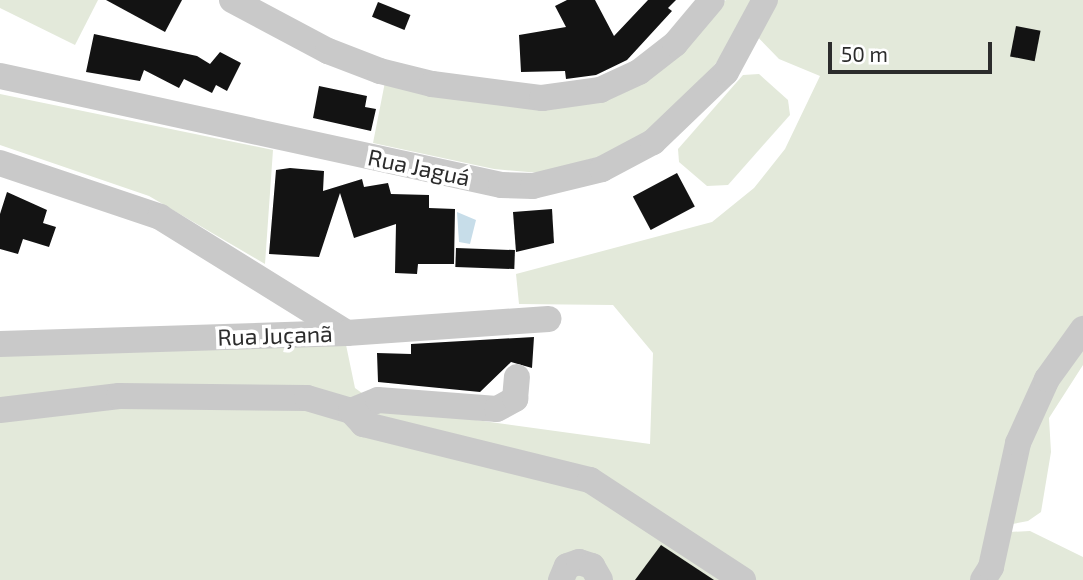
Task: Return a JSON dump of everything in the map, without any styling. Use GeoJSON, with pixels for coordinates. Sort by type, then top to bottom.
{"type":"FeatureCollection","features":[{"type":"Feature","properties":{"kind":"street"},"geometry":{"type":"LineString","coordinates":[[232,0],[328,51],[380,71],[432,84],[542,98],[581,95],[629,78],[675,44],[712,0]]}},
{"type":"Feature","properties":{"kind":"street","name":"Rua Jaguá"},"geometry":{"type":"LineString","coordinates":[[0,76],[501,185],[533,186],[602,169],[653,142],[726,72],[765,0]]}},
{"type":"Feature","properties":{"kind":"street"},"geometry":{"type":"LineString","coordinates":[[0,163],[160,217],[347,333]]}},
{"type":"Feature","properties":{"kind":"street","name":"Rua Juçanã"},"geometry":{"type":"LineString","coordinates":[[0,344],[347,333],[549,319]]}},
{"type":"Feature","properties":{"kind":"street"},"geometry":{"type":"LineString","coordinates":[[983,580],[991,568],[1018,443],[1046,379],[1083,329]]}},
{"type":"Feature","properties":{"kind":"street"},"geometry":{"type":"LineString","coordinates":[[351,411],[377,400],[497,409],[515,399],[517,377]]}},
{"type":"Feature","properties":{"kind":"street"},"geometry":{"type":"LineString","coordinates":[[0,410],[118,396],[307,398],[351,411],[363,424],[590,480],[743,580]]}},
{"type":"Feature","properties":{"kind":"street"},"geometry":{"type":"LineString","coordinates":[[561,580],[567,566],[579,562],[592,566],[600,580]]}},
{"type":"Feature","properties":{"kind":"green space"},"geometry":{"type":"Polygon","coordinates":[[[0,0],[98,0],[75,45],[0,8],[0,0]]]}},
{"type":"Feature","properties":{"kind":"green space"},"geometry":{"type":"Polygon","coordinates":[[[726,0],[1083,0],[1083,365],[1049,418],[1051,452],[1041,512],[1028,521],[1007,525],[1008,532],[1030,531],[1083,557],[1083,580],[0,580],[0,349],[345,340],[355,388],[381,407],[650,444],[653,353],[613,305],[519,304],[516,274],[712,222],[754,188],[785,149],[820,76],[779,59],[745,24],[696,90],[634,147],[540,173],[494,169],[373,143],[385,82],[572,105],[726,0]]]}},
{"type":"Feature","properties":{"kind":"green space"},"geometry":{"type":"Polygon","coordinates":[[[759,74],[788,100],[790,115],[728,185],[707,186],[679,162],[678,149],[743,75],[759,74]]]}},
{"type":"Feature","properties":{"kind":"green space"},"geometry":{"type":"Polygon","coordinates":[[[0,94],[273,150],[265,264],[149,196],[0,145],[0,94]]]}},
{"type":"Feature","properties":{"kind":"water"},"geometry":{"type":"Polygon","coordinates":[[[457,212],[476,220],[470,244],[459,242],[457,212]]]}},
{"type":"Feature","properties":{"kind":"building"},"geometry":{"type":"Polygon","coordinates":[[[106,0],[182,0],[165,32],[106,0]]]}},
{"type":"Feature","properties":{"kind":"building"},"geometry":{"type":"Polygon","coordinates":[[[567,0],[595,0],[614,36],[648,0],[676,0],[668,8],[672,11],[627,60],[596,75],[566,79],[565,71],[521,72],[519,35],[566,27],[555,6],[567,0]]]}},
{"type":"Feature","properties":{"kind":"building"},"geometry":{"type":"Polygon","coordinates":[[[378,2],[410,15],[404,30],[372,17],[378,2]]]}},
{"type":"Feature","properties":{"kind":"building"},"geometry":{"type":"Polygon","coordinates":[[[1016,26],[1041,31],[1035,61],[1010,56],[1016,26]]]}},
{"type":"Feature","properties":{"kind":"building"},"geometry":{"type":"Polygon","coordinates":[[[94,34],[197,56],[210,64],[220,52],[241,63],[227,91],[216,85],[212,93],[184,79],[179,88],[144,70],[140,81],[86,72],[94,34]]]}},
{"type":"Feature","properties":{"kind":"building"},"geometry":{"type":"Polygon","coordinates":[[[319,86],[367,96],[365,107],[376,109],[371,131],[313,118],[319,86]]]}},
{"type":"Feature","properties":{"kind":"building"},"geometry":{"type":"Polygon","coordinates":[[[290,168],[324,171],[323,191],[362,179],[364,187],[388,183],[391,194],[429,195],[429,208],[455,209],[454,264],[418,264],[417,274],[395,273],[396,224],[354,238],[340,193],[319,257],[269,254],[276,170],[290,168]]]}},
{"type":"Feature","properties":{"kind":"building"},"geometry":{"type":"Polygon","coordinates":[[[677,173],[695,207],[651,230],[633,196],[677,173]]]}},
{"type":"Feature","properties":{"kind":"building"},"geometry":{"type":"Polygon","coordinates":[[[7,192],[47,210],[43,223],[56,227],[49,247],[23,239],[18,254],[0,249],[0,214],[7,192]]]}},
{"type":"Feature","properties":{"kind":"building"},"geometry":{"type":"Polygon","coordinates":[[[552,209],[554,243],[516,252],[513,212],[552,209]]]}},
{"type":"Feature","properties":{"kind":"building"},"geometry":{"type":"Polygon","coordinates":[[[456,248],[515,250],[514,269],[455,267],[456,248]]]}},
{"type":"Feature","properties":{"kind":"building"},"geometry":{"type":"Polygon","coordinates":[[[534,337],[532,368],[511,362],[480,392],[378,382],[377,353],[411,354],[411,344],[534,337]]]}},
{"type":"Feature","properties":{"kind":"building"},"geometry":{"type":"Polygon","coordinates":[[[661,545],[714,580],[635,580],[661,545]]]}}]}
